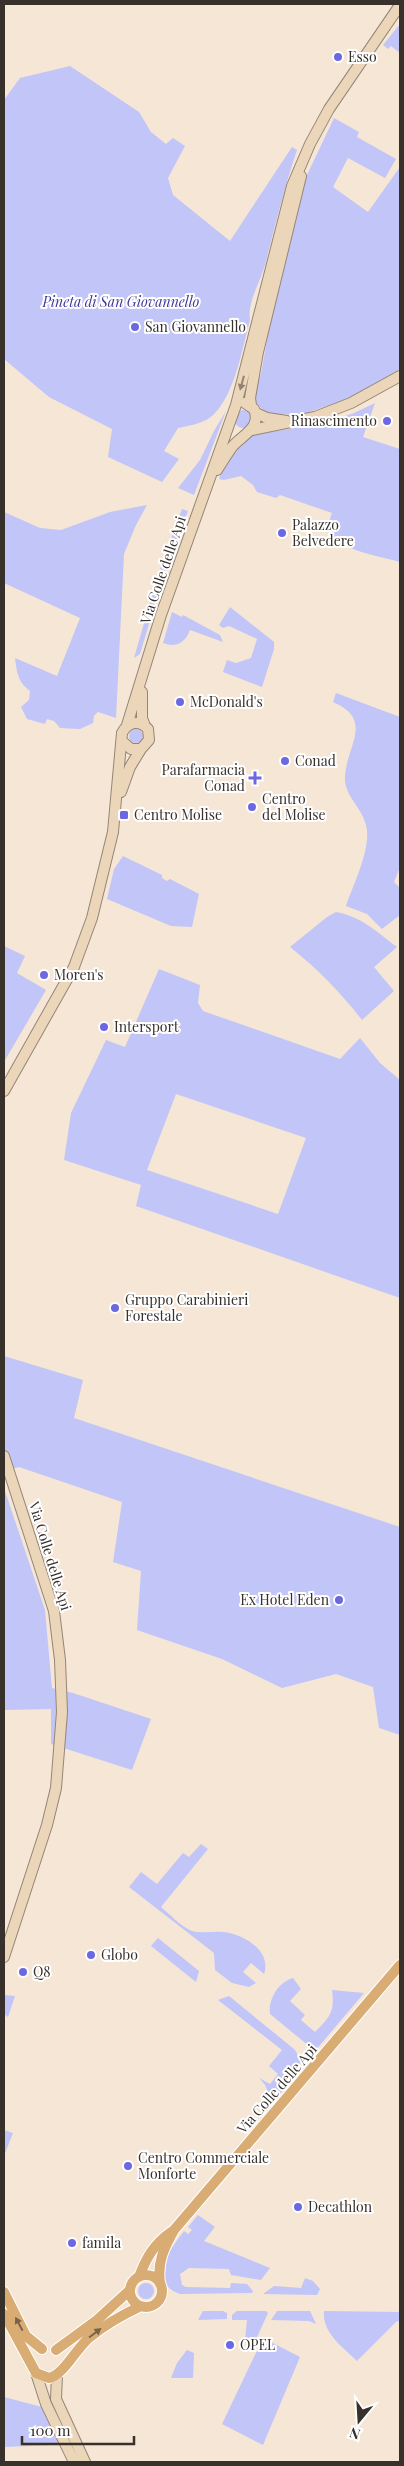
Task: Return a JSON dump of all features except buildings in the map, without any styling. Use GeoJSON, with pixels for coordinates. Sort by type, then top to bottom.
{"type":"FeatureCollection","features":[{"type":"Feature","properties":{"kind":"main road"},"geometry":{"type":"LineString","coordinates":[[398,379],[351,404],[296,422],[248,432],[236,432],[229,424],[236,405],[292,186],[307,150],[329,109],[400,4]]}},
{"type":"Feature","properties":{"kind":"main road"},"geometry":{"type":"LineString","coordinates":[[248,432],[256,422],[250,398],[258,352],[307,150]]}},
{"type":"Feature","properties":{"kind":"main road"},"geometry":{"type":"LineString","coordinates":[[236,405],[246,403],[267,418],[296,422]]}},
{"type":"Feature","properties":{"kind":"main road","name":"Via Colle delle Api"},"geometry":{"type":"LineString","coordinates":[[127,726],[161,615],[229,424]]}},
{"type":"Feature","properties":{"kind":"main road","name":"Via Colle delle Api"},"geometry":{"type":"LineString","coordinates":[[209,481],[232,447],[248,432]]}},
{"type":"Feature","properties":{"kind":"main road","name":"Via Colle delle Api"},"geometry":{"type":"LineString","coordinates":[[145,726],[141,701],[146,668]]}},
{"type":"Feature","properties":{"kind":"main road"},"geometry":{"type":"LineString","coordinates":[[4,1091],[74,967],[101,885],[116,807],[123,742],[122,733],[127,726],[139,723],[145,726],[150,735],[149,740],[130,767],[116,807]]}},
{"type":"Feature","properties":{"kind":"main road"},"geometry":{"type":"LineString","coordinates":[[123,742],[131,749],[142,749]]}},
{"type":"Feature","properties":{"kind":"main road","name":"Via Colle delle Api"},"geometry":{"type":"LineString","coordinates":[[4,1456],[54,1610],[60,1660],[62,1712],[56,1788],[4,1957]]}},
{"type":"Feature","properties":{"kind":"main road","name":"Via Colle delle Api"},"geometry":{"type":"LineString","coordinates":[[160,2283],[158,2270],[161,2254],[174,2230],[400,1965]]}},
{"type":"Feature","properties":{"kind":"main road","name":"Via Colle delle Api"},"geometry":{"type":"LineString","coordinates":[[139,2277],[147,2257],[161,2239],[174,2230]]}},
{"type":"Feature","properties":{"kind":"main road"},"geometry":{"type":"LineString","coordinates":[[150,2276],[160,2283],[162,2294],[157,2303],[150,2307],[141,2306],[132,2300],[131,2285],[139,2277],[150,2276]]}},
{"type":"Feature","properties":{"kind":"main road"},"geometry":{"type":"LineString","coordinates":[[4,2292],[26,2336],[42,2349],[56,2350],[97,2320],[130,2290]]}},
{"type":"Feature","properties":{"kind":"main road"},"geometry":{"type":"LineString","coordinates":[[34,2370],[46,2378],[60,2372],[88,2338],[117,2317],[141,2306]]}},
{"type":"Feature","properties":{"kind":"main road"},"geometry":{"type":"LineString","coordinates":[[4,2314],[18,2344],[34,2370],[46,2404],[74,2462]]}},
{"type":"Feature","properties":{"kind":"main road"},"geometry":{"type":"LineString","coordinates":[[34,2370],[34,2356],[42,2349]]}},
{"type":"Feature","properties":{"kind":"main road"},"geometry":{"type":"LineString","coordinates":[[56,2350],[62,2358],[56,2400],[85,2462]]}},
{"type":"Feature","properties":{"kind":"green space"},"geometry":{"type":"Polygon","coordinates":[[[400,24],[400,53],[391,46],[388,49],[383,45],[400,24]]]}},
{"type":"Feature","properties":{"kind":"green space","name":"Pineta di San Giovannello"},"geometry":{"type":"Polygon","coordinates":[[[70,66],[139,112],[151,132],[166,144],[173,138],[185,146],[168,178],[173,195],[230,241],[292,147],[297,150],[265,265],[250,306],[250,320],[231,388],[217,411],[208,419],[197,424],[178,428],[164,451],[179,459],[162,482],[108,457],[112,429],[49,397],[4,359],[4,100],[20,78],[70,66]]]}},
{"type":"Feature","properties":{"kind":"green space"},"geometry":{"type":"Polygon","coordinates":[[[334,118],[359,132],[357,137],[396,159],[385,178],[348,158],[333,187],[368,212],[400,167],[400,369],[353,397],[300,415],[274,414],[263,410],[255,401],[255,388],[261,374],[268,334],[307,175],[334,118]]]}},
{"type":"Feature","properties":{"kind":"green space"},"geometry":{"type":"Polygon","coordinates":[[[375,403],[363,437],[400,449],[400,562],[357,550],[337,540],[331,533],[329,524],[332,513],[280,495],[276,498],[257,492],[253,485],[241,476],[224,480],[219,479],[221,472],[238,447],[252,435],[325,423],[375,403]]]}},
{"type":"Feature","properties":{"kind":"green space"},"geometry":{"type":"Polygon","coordinates":[[[243,410],[249,413],[252,419],[249,425],[243,428],[237,425],[234,419],[237,413],[243,410]]]}},
{"type":"Feature","properties":{"kind":"green space"},"geometry":{"type":"Polygon","coordinates":[[[226,411],[194,495],[178,488],[200,460],[226,411]]]}},
{"type":"Feature","properties":{"kind":"green space"},"geometry":{"type":"Polygon","coordinates":[[[147,505],[124,554],[116,718],[98,712],[94,716],[93,723],[80,729],[60,728],[54,721],[47,719],[45,724],[27,719],[21,707],[29,700],[30,691],[19,677],[15,658],[57,676],[80,618],[4,583],[4,512],[40,528],[61,530],[110,512],[147,505]]]}},
{"type":"Feature","properties":{"kind":"green space"},"geometry":{"type":"Polygon","coordinates":[[[182,509],[188,511],[165,571],[160,569],[182,509]]]}},
{"type":"Feature","properties":{"kind":"green space"},"geometry":{"type":"Polygon","coordinates":[[[158,575],[163,577],[140,654],[134,658],[158,575]]]}},
{"type":"Feature","properties":{"kind":"green space"},"geometry":{"type":"Polygon","coordinates":[[[230,607],[274,642],[274,649],[262,687],[223,672],[227,660],[236,663],[251,658],[257,639],[229,626],[223,628],[219,625],[230,607]]]}},
{"type":"Feature","properties":{"kind":"green space"},"geometry":{"type":"Polygon","coordinates":[[[172,612],[182,617],[183,615],[220,635],[223,642],[190,630],[186,638],[176,645],[163,643],[172,612]]]}},
{"type":"Feature","properties":{"kind":"green space"},"geometry":{"type":"Polygon","coordinates":[[[336,693],[400,717],[400,867],[394,882],[400,888],[400,915],[382,929],[367,914],[346,906],[365,853],[367,831],[363,816],[345,783],[346,766],[356,725],[353,717],[346,709],[333,702],[336,693]]]}},
{"type":"Feature","properties":{"kind":"green space"},"geometry":{"type":"Polygon","coordinates":[[[136,729],[141,731],[143,736],[141,741],[136,743],[131,741],[129,736],[131,731],[136,729]]]}},
{"type":"Feature","properties":{"kind":"green space"},"geometry":{"type":"Polygon","coordinates":[[[123,856],[162,875],[162,878],[167,881],[170,879],[199,894],[192,927],[171,926],[107,899],[114,869],[123,856]]]}},
{"type":"Feature","properties":{"kind":"green space"},"geometry":{"type":"Polygon","coordinates":[[[336,912],[361,921],[397,947],[374,967],[394,991],[362,1020],[329,982],[290,947],[336,912]]]}},
{"type":"Feature","properties":{"kind":"green space"},"geometry":{"type":"Polygon","coordinates":[[[4,946],[25,956],[17,973],[46,990],[4,1062],[4,946]]]}},
{"type":"Feature","properties":{"kind":"green space"},"geometry":{"type":"Polygon","coordinates":[[[159,969],[200,985],[198,1003],[203,1011],[340,1059],[360,1038],[380,1063],[400,1080],[400,1298],[136,1206],[141,1185],[64,1160],[71,1113],[106,1040],[125,1047],[159,969]],[[176,1094],[147,1170],[278,1214],[306,1138],[176,1094]]]}},
{"type":"Feature","properties":{"kind":"green space"},"geometry":{"type":"Polygon","coordinates":[[[4,1356],[83,1380],[74,1418],[400,1527],[400,1735],[379,1728],[373,1687],[336,1674],[282,1688],[222,1659],[137,1630],[141,1571],[113,1562],[122,1502],[19,1467],[4,1471],[4,1356]]]}},
{"type":"Feature","properties":{"kind":"green space"},"geometry":{"type":"Polygon","coordinates":[[[4,1488],[45,1610],[52,1688],[73,1693],[151,1719],[132,1770],[51,1744],[51,1709],[4,1710],[4,1488]]]}},
{"type":"Feature","properties":{"kind":"green space"},"geometry":{"type":"Polygon","coordinates":[[[201,1844],[208,1849],[161,1907],[192,1931],[231,1933],[254,1945],[264,1958],[265,1966],[264,1974],[251,1963],[243,1972],[256,1983],[249,1987],[232,1983],[215,1970],[214,1953],[129,1887],[141,1872],[157,1884],[183,1853],[189,1857],[201,1844]]]}},
{"type":"Feature","properties":{"kind":"green space"},"geometry":{"type":"Polygon","coordinates":[[[158,1938],[199,1971],[196,1982],[151,1946],[158,1938]]]}},
{"type":"Feature","properties":{"kind":"green space"},"geometry":{"type":"Polygon","coordinates":[[[293,1978],[301,1989],[290,2001],[305,2015],[301,2020],[315,2032],[330,2014],[333,2004],[332,1990],[364,1993],[315,2051],[270,2014],[272,1998],[275,1992],[283,1983],[293,1978]]]}},
{"type":"Feature","properties":{"kind":"green space"},"geometry":{"type":"Polygon","coordinates":[[[4,1995],[15,1996],[8,2017],[4,2014],[4,1995]]]}},
{"type":"Feature","properties":{"kind":"green space"},"geometry":{"type":"Polygon","coordinates":[[[229,1996],[294,2049],[299,2057],[299,2072],[264,2112],[263,2108],[267,2089],[259,2078],[270,2084],[278,2074],[269,2066],[282,2050],[218,2000],[229,1996]]]}},
{"type":"Feature","properties":{"kind":"green space"},"geometry":{"type":"Polygon","coordinates":[[[4,2130],[13,2133],[4,2156],[4,2130]]]}},
{"type":"Feature","properties":{"kind":"green space"},"geometry":{"type":"Polygon","coordinates":[[[198,2215],[215,2227],[204,2241],[270,2268],[261,2280],[231,2275],[229,2269],[189,2268],[180,2274],[182,2285],[186,2287],[230,2288],[231,2283],[247,2284],[253,2291],[252,2293],[180,2294],[170,2289],[164,2282],[164,2265],[168,2256],[184,2231],[188,2234],[192,2230],[188,2227],[198,2215]]]}},
{"type":"Feature","properties":{"kind":"green space"},"geometry":{"type":"Polygon","coordinates":[[[305,2278],[313,2281],[320,2289],[317,2295],[263,2294],[274,2286],[301,2288],[305,2278]]]}},
{"type":"Feature","properties":{"kind":"green space"},"geometry":{"type":"Polygon","coordinates":[[[146,2283],[154,2291],[146,2299],[138,2291],[146,2283]]]}},
{"type":"Feature","properties":{"kind":"green space"},"geometry":{"type":"Polygon","coordinates":[[[203,2311],[223,2311],[227,2313],[227,2319],[198,2320],[203,2311]]]}},
{"type":"Feature","properties":{"kind":"green space"},"geometry":{"type":"Polygon","coordinates":[[[237,2311],[266,2311],[268,2313],[252,2348],[245,2340],[247,2320],[232,2320],[232,2315],[237,2311]]]}},
{"type":"Feature","properties":{"kind":"green space"},"geometry":{"type":"Polygon","coordinates":[[[277,2311],[310,2311],[316,2324],[309,2321],[271,2320],[277,2311]]]}},
{"type":"Feature","properties":{"kind":"green space"},"geometry":{"type":"Polygon","coordinates":[[[324,2311],[400,2312],[400,2322],[397,2321],[357,2361],[330,2333],[324,2319],[324,2311]]]}},
{"type":"Feature","properties":{"kind":"green space"},"geometry":{"type":"Polygon","coordinates":[[[263,2338],[300,2357],[263,2445],[222,2424],[263,2338]]]}},
{"type":"Feature","properties":{"kind":"green space"},"geometry":{"type":"Polygon","coordinates":[[[187,2350],[194,2353],[193,2378],[171,2378],[177,2363],[187,2350]]]}},
{"type":"Feature","properties":{"kind":"green space"},"geometry":{"type":"Polygon","coordinates":[[[4,2397],[42,2407],[61,2443],[56,2445],[4,2447],[4,2397]]]}},
{"type":"Feature","properties":{"kind":"place","name":"Esso"},"geometry":{"type":"Point","coordinates":[338,57]}},
{"type":"Feature","properties":{"kind":"place","name":"San Giovannello"},"geometry":{"type":"Point","coordinates":[135,327]}},
{"type":"Feature","properties":{"kind":"place","name":"Rinascimento"},"geometry":{"type":"Point","coordinates":[387,421]}},
{"type":"Feature","properties":{"kind":"place","name":"Palazzo Belvedere"},"geometry":{"type":"Point","coordinates":[282,533]}},
{"type":"Feature","properties":{"kind":"place","name":"McDonald's"},"geometry":{"type":"Point","coordinates":[180,702]}},
{"type":"Feature","properties":{"kind":"place","name":"Conad"},"geometry":{"type":"Point","coordinates":[285,761]}},
{"type":"Feature","properties":{"kind":"place","name":"Parafarmacia Conad"},"geometry":{"type":"Point","coordinates":[255,778]}},
{"type":"Feature","properties":{"kind":"place","name":"Centro del Molise"},"geometry":{"type":"Point","coordinates":[252,807]}},
{"type":"Feature","properties":{"kind":"place","name":"Centro Molise"},"geometry":{"type":"Point","coordinates":[124,815]}},
{"type":"Feature","properties":{"kind":"place","name":"Moren's"},"geometry":{"type":"Point","coordinates":[44,975]}},
{"type":"Feature","properties":{"kind":"place","name":"Intersport"},"geometry":{"type":"Point","coordinates":[104,1027]}},
{"type":"Feature","properties":{"kind":"place","name":"Gruppo Carabinieri Forestale"},"geometry":{"type":"Point","coordinates":[115,1308]}},
{"type":"Feature","properties":{"kind":"place","name":"Ex Hotel Eden"},"geometry":{"type":"Point","coordinates":[339,1600]}},
{"type":"Feature","properties":{"kind":"place","name":"Globo"},"geometry":{"type":"Point","coordinates":[91,1955]}},
{"type":"Feature","properties":{"kind":"place","name":"Q8"},"geometry":{"type":"Point","coordinates":[23,1972]}},
{"type":"Feature","properties":{"kind":"place","name":"Centro Commerciale Monforte"},"geometry":{"type":"Point","coordinates":[128,2166]}},
{"type":"Feature","properties":{"kind":"place","name":"Decathlon"},"geometry":{"type":"Point","coordinates":[298,2207]}},
{"type":"Feature","properties":{"kind":"place","name":"famila"},"geometry":{"type":"Point","coordinates":[72,2243]}},
{"type":"Feature","properties":{"kind":"place","name":"OPEL"},"geometry":{"type":"Point","coordinates":[230,2345]}}]}
